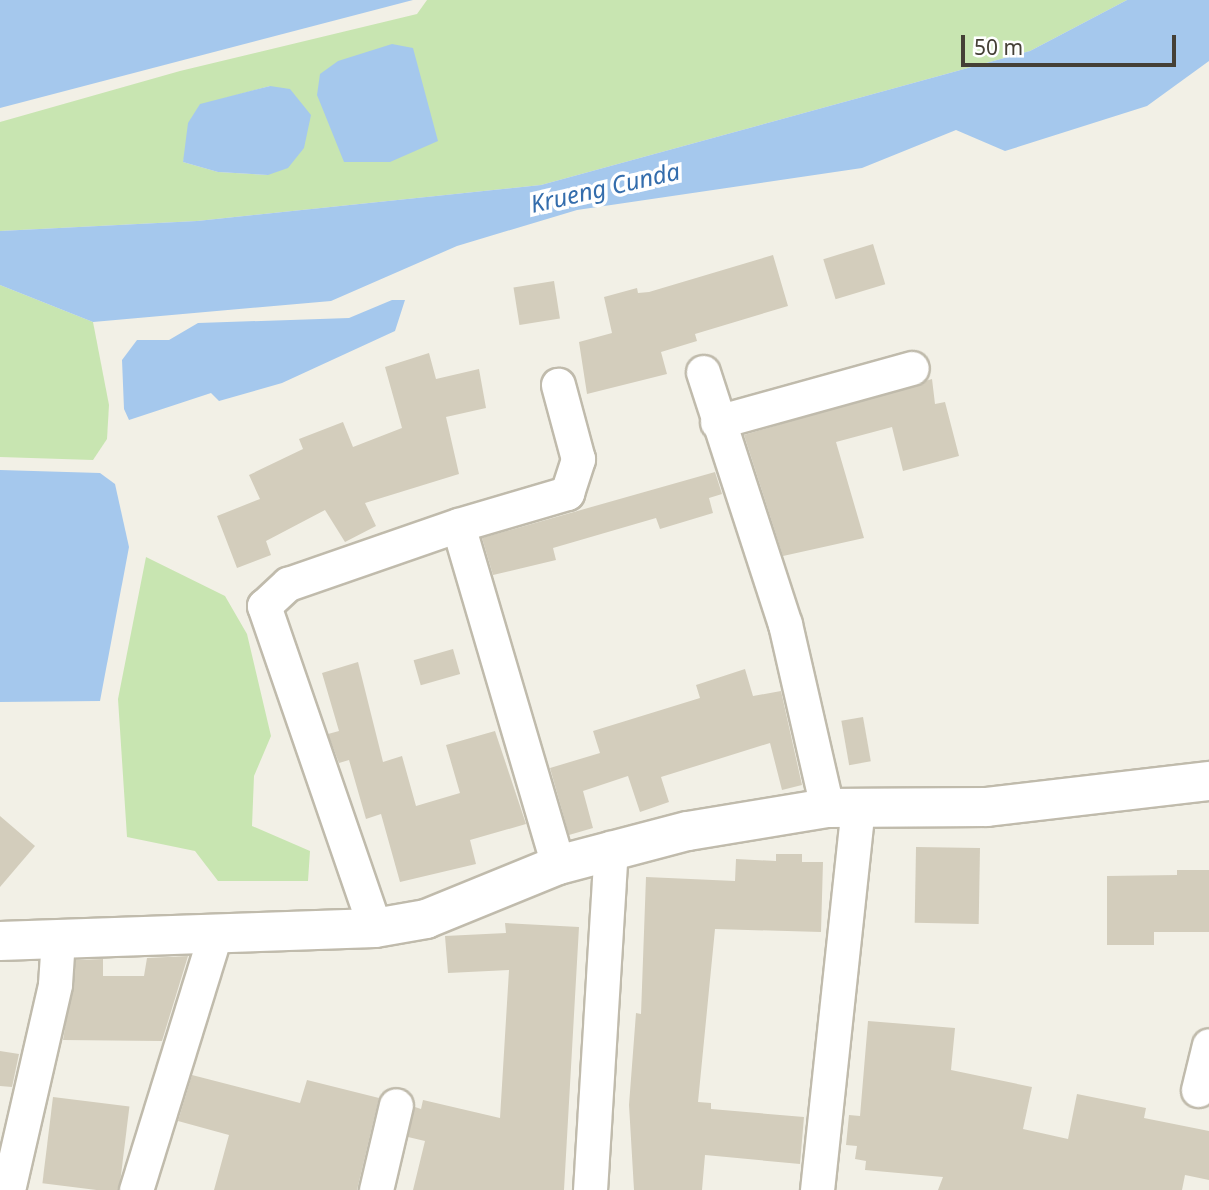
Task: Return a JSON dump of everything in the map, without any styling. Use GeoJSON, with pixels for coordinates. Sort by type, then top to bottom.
{"type":"FeatureCollection","features":[{"type":"Feature","properties":{"kind":"street"},"geometry":{"type":"LineString","coordinates":[[717,422],[912,368]]}},
{"type":"Feature","properties":{"kind":"street"},"geometry":{"type":"LineString","coordinates":[[703,372],[842,807],[820,1190]]}},
{"type":"Feature","properties":{"kind":"street"},"geometry":{"type":"LineString","coordinates":[[375,928],[264,606],[288,584],[566,492],[578,459],[558,385]]}},
{"type":"Feature","properties":{"kind":"street"},"geometry":{"type":"LineString","coordinates":[[458,526],[558,865]]}},
{"type":"Feature","properties":{"kind":"street"},"geometry":{"type":"LineString","coordinates":[[0,941],[375,928],[426,919],[558,865],[611,848],[842,807],[987,807],[1209,781]]}},
{"type":"Feature","properties":{"kind":"street"},"geometry":{"type":"LineString","coordinates":[[590,1190],[611,848]]}},
{"type":"Feature","properties":{"kind":"street"},"geometry":{"type":"LineString","coordinates":[[136,1190],[215,935]]}},
{"type":"Feature","properties":{"kind":"street"},"geometry":{"type":"LineString","coordinates":[[8,1190],[55,984],[58,939]]}},
{"type":"Feature","properties":{"kind":"street"},"geometry":{"type":"LineString","coordinates":[[1198,1090],[1209,1045]]}},
{"type":"Feature","properties":{"kind":"street"},"geometry":{"type":"LineString","coordinates":[[376,1190],[396,1105]]}},
{"type":"Feature","properties":{"kind":"green space"},"geometry":{"type":"Polygon","coordinates":[[[427,0],[1127,0],[1030,51],[541,185],[197,221],[0,231],[0,122],[180,71],[417,14],[427,0]],[[270,86],[200,105],[183,162],[218,172],[268,175],[270,86]]]}},
{"type":"Feature","properties":{"kind":"green space"},"geometry":{"type":"Polygon","coordinates":[[[0,285],[93,322],[109,405],[107,439],[93,460],[0,457],[0,285]]]}},
{"type":"Feature","properties":{"kind":"green space"},"geometry":{"type":"Polygon","coordinates":[[[146,557],[225,596],[247,634],[271,736],[254,776],[252,826],[310,851],[308,881],[218,881],[195,851],[127,837],[118,699],[146,557]]]}},
{"type":"Feature","properties":{"kind":"water"},"geometry":{"type":"Polygon","coordinates":[[[0,0],[413,0],[0,108],[0,0]]]}},
{"type":"Feature","properties":{"kind":"water","name":"Krueng Cunda"},"geometry":{"type":"Polygon","coordinates":[[[1127,0],[1209,0],[1209,61],[1147,106],[1005,151],[956,130],[862,168],[577,210],[457,246],[331,301],[93,322],[0,285],[0,231],[197,221],[541,185],[1030,51],[1127,0]]]}},
{"type":"Feature","properties":{"kind":"water"},"geometry":{"type":"Polygon","coordinates":[[[392,44],[413,48],[438,141],[390,162],[344,162],[317,95],[320,74],[338,61],[392,44]]]}},
{"type":"Feature","properties":{"kind":"water"},"geometry":{"type":"Polygon","coordinates":[[[270,86],[290,89],[311,115],[304,148],[288,168],[268,175],[218,172],[183,162],[188,123],[200,104],[270,86]]]}},
{"type":"Feature","properties":{"kind":"water"},"geometry":{"type":"Polygon","coordinates":[[[392,300],[405,300],[395,331],[282,383],[219,401],[211,393],[129,420],[124,409],[122,360],[137,340],[169,340],[198,323],[349,318],[392,300]]]}},
{"type":"Feature","properties":{"kind":"water"},"geometry":{"type":"Polygon","coordinates":[[[0,470],[100,473],[115,484],[129,547],[100,701],[0,702],[0,470]]]}},
{"type":"Feature","properties":{"kind":"building"},"geometry":{"type":"Polygon","coordinates":[[[873,244],[885,284],[836,299],[823,259],[873,244]]]}},
{"type":"Feature","properties":{"kind":"building"},"geometry":{"type":"Polygon","coordinates":[[[773,255],[788,306],[695,334],[697,341],[661,352],[667,374],[587,394],[579,342],[612,333],[604,297],[637,288],[638,293],[649,292],[773,255]]]}},
{"type":"Feature","properties":{"kind":"building"},"geometry":{"type":"Polygon","coordinates":[[[554,281],[560,319],[519,325],[514,287],[554,281]]]}},
{"type":"Feature","properties":{"kind":"building"},"geometry":{"type":"Polygon","coordinates":[[[429,353],[436,379],[479,369],[486,408],[446,417],[459,474],[365,503],[376,526],[345,542],[325,510],[266,541],[271,555],[237,568],[217,516],[260,499],[249,475],[303,449],[299,439],[343,422],[353,447],[402,428],[385,367],[429,353]]]}},
{"type":"Feature","properties":{"kind":"building"},"geometry":{"type":"Polygon","coordinates":[[[932,379],[935,404],[945,402],[959,456],[903,471],[892,427],[836,442],[864,538],[783,556],[744,435],[932,379]]]}},
{"type":"Feature","properties":{"kind":"building"},"geometry":{"type":"Polygon","coordinates":[[[715,472],[722,494],[709,498],[713,513],[660,529],[656,518],[553,548],[556,560],[493,575],[482,538],[715,472]]]}},
{"type":"Feature","properties":{"kind":"building"},"geometry":{"type":"Polygon","coordinates":[[[453,649],[460,674],[421,685],[414,660],[453,649]]]}},
{"type":"Feature","properties":{"kind":"building"},"geometry":{"type":"Polygon","coordinates":[[[358,662],[383,762],[402,756],[416,806],[460,793],[446,745],[495,731],[526,824],[470,840],[476,864],[400,882],[381,814],[366,819],[349,760],[339,763],[328,734],[339,731],[322,673],[358,662]]]}},
{"type":"Feature","properties":{"kind":"building"},"geometry":{"type":"Polygon","coordinates":[[[745,669],[753,696],[781,691],[802,785],[782,790],[770,743],[661,777],[669,802],[640,812],[628,776],[583,791],[593,828],[569,835],[550,768],[600,753],[593,731],[700,698],[696,685],[745,669]]]}},
{"type":"Feature","properties":{"kind":"building"},"geometry":{"type":"Polygon","coordinates":[[[863,717],[871,761],[849,765],[841,721],[863,717]]]}},
{"type":"Feature","properties":{"kind":"building"},"geometry":{"type":"Polygon","coordinates":[[[0,816],[35,846],[0,887],[0,816]]]}},
{"type":"Feature","properties":{"kind":"building"},"geometry":{"type":"Polygon","coordinates":[[[916,847],[980,848],[979,924],[915,923],[916,847]]]}},
{"type":"Feature","properties":{"kind":"building"},"geometry":{"type":"Polygon","coordinates":[[[776,854],[802,854],[802,862],[823,862],[821,932],[715,929],[698,1102],[711,1103],[711,1109],[804,1117],[800,1164],[705,1155],[702,1190],[634,1190],[629,1105],[636,1013],[641,1014],[646,877],[735,881],[736,859],[776,861],[776,854]]]}},
{"type":"Feature","properties":{"kind":"building"},"geometry":{"type":"Polygon","coordinates":[[[1177,870],[1209,870],[1209,932],[1154,932],[1154,945],[1107,945],[1107,876],[1177,875],[1177,870]]]}},
{"type":"Feature","properties":{"kind":"building"},"geometry":{"type":"Polygon","coordinates":[[[505,923],[579,927],[564,1190],[413,1190],[425,1141],[408,1137],[415,1107],[421,1109],[423,1100],[500,1118],[509,970],[448,973],[445,936],[506,933],[505,923]]]}},
{"type":"Feature","properties":{"kind":"building"},"geometry":{"type":"Polygon","coordinates":[[[188,956],[162,1041],[63,1040],[76,960],[103,959],[103,976],[144,976],[147,958],[188,956]]]}},
{"type":"Feature","properties":{"kind":"building"},"geometry":{"type":"Polygon","coordinates":[[[868,1021],[955,1028],[951,1070],[1032,1087],[1023,1129],[1068,1139],[1077,1094],[1146,1108],[1144,1118],[1209,1131],[1209,1180],[1185,1175],[1182,1190],[938,1190],[943,1177],[865,1170],[866,1161],[855,1159],[857,1146],[846,1145],[849,1115],[860,1116],[868,1021]]]}},
{"type":"Feature","properties":{"kind":"building"},"geometry":{"type":"Polygon","coordinates":[[[0,1051],[19,1054],[12,1087],[0,1086],[0,1051]]]}},
{"type":"Feature","properties":{"kind":"building"},"geometry":{"type":"Polygon","coordinates":[[[192,1075],[300,1103],[307,1080],[379,1098],[357,1190],[214,1190],[229,1135],[178,1121],[192,1075]]]}},
{"type":"Feature","properties":{"kind":"building"},"geometry":{"type":"Polygon","coordinates":[[[53,1097],[129,1106],[119,1190],[42,1183],[53,1097]]]}}]}
